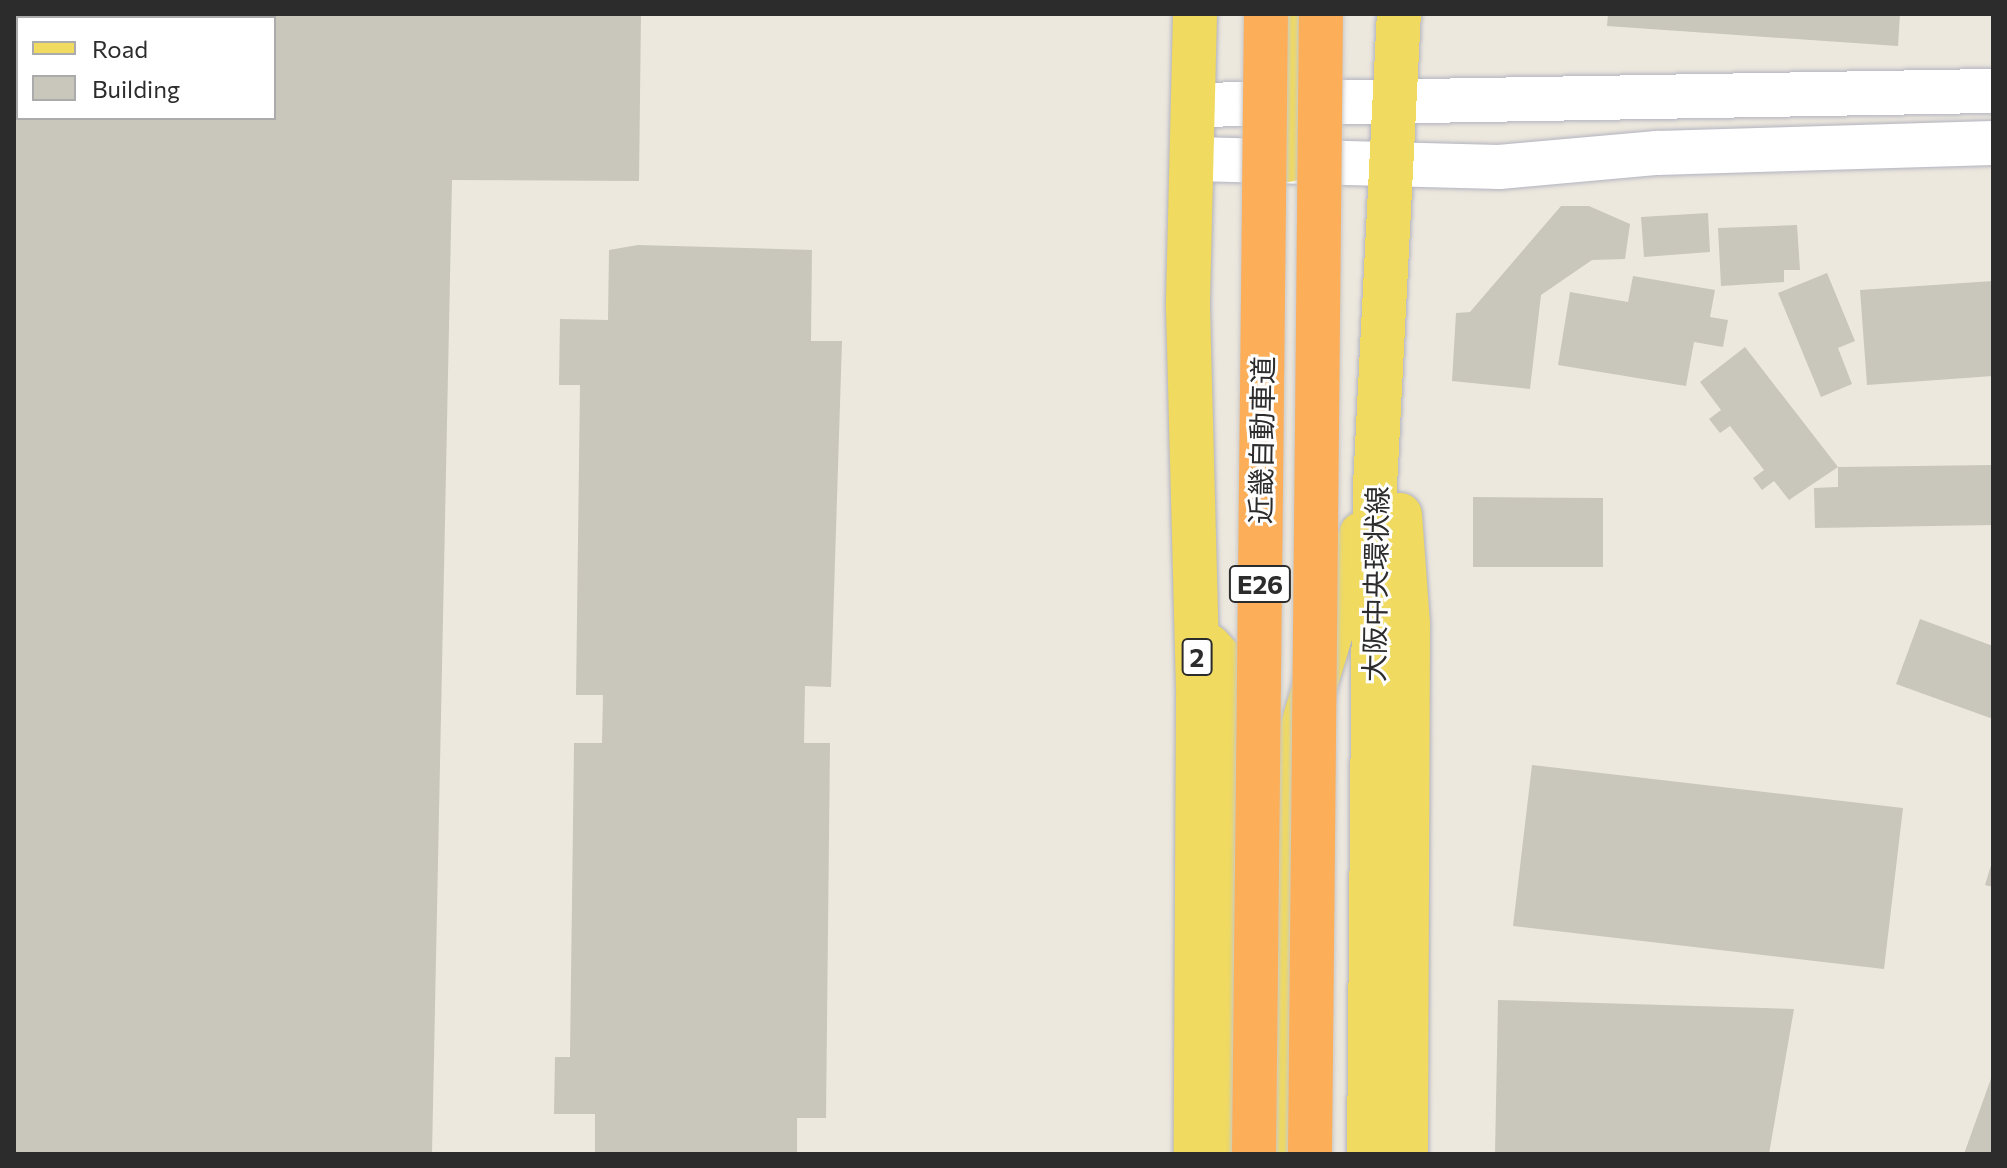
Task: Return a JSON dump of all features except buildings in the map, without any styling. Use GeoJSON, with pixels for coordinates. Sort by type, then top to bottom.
{"type":"FeatureCollection","features":[{"type":"Feature","properties":{"kind":"highway","name":"近畿自動車道"},"geometry":{"type":"LineString","coordinates":[[1254,1154],[1266,14]]}},
{"type":"Feature","properties":{"kind":"highway","name":"近畿自動車道"},"geometry":{"type":"LineString","coordinates":[[1310,1154],[1321,14]]}},
{"type":"Feature","properties":{"kind":"main road","name":"2"},"geometry":{"type":"LineString","coordinates":[[1195,14],[1195,159],[1188,308],[1197,634],[1196,1154]]}},
{"type":"Feature","properties":{"kind":"main road"},"geometry":{"type":"LineString","coordinates":[[1288,160],[1290,14]]}},
{"type":"Feature","properties":{"kind":"main road","name":"大阪中央環状線"},"geometry":{"type":"LineString","coordinates":[[1369,1154],[1375,486],[1398,105],[1399,14]]}},
{"type":"Feature","properties":{"kind":"main road"},"geometry":{"type":"LineString","coordinates":[[1383,382],[1408,625],[1406,1154]]}},
{"type":"Feature","properties":{"kind":"main road"},"geometry":{"type":"LineString","coordinates":[[1282,1154],[1293,758],[1375,486]]}},
{"type":"Feature","properties":{"kind":"main road"},"geometry":{"type":"LineString","coordinates":[[1197,634],[1222,660],[1229,700],[1228,1154]]}},
{"type":"Feature","properties":{"kind":"main road","name":"2"},"geometry":{"type":"LineString","coordinates":[[1166,1154],[1171,719],[1196,679]]}},
{"type":"Feature","properties":{"kind":"street"},"geometry":{"type":"LineString","coordinates":[[1195,105],[1398,105],[1993,91]]}},
{"type":"Feature","properties":{"kind":"street"},"geometry":{"type":"LineString","coordinates":[[1195,159],[1499,167],[1657,153],[1993,143]]}}]}
